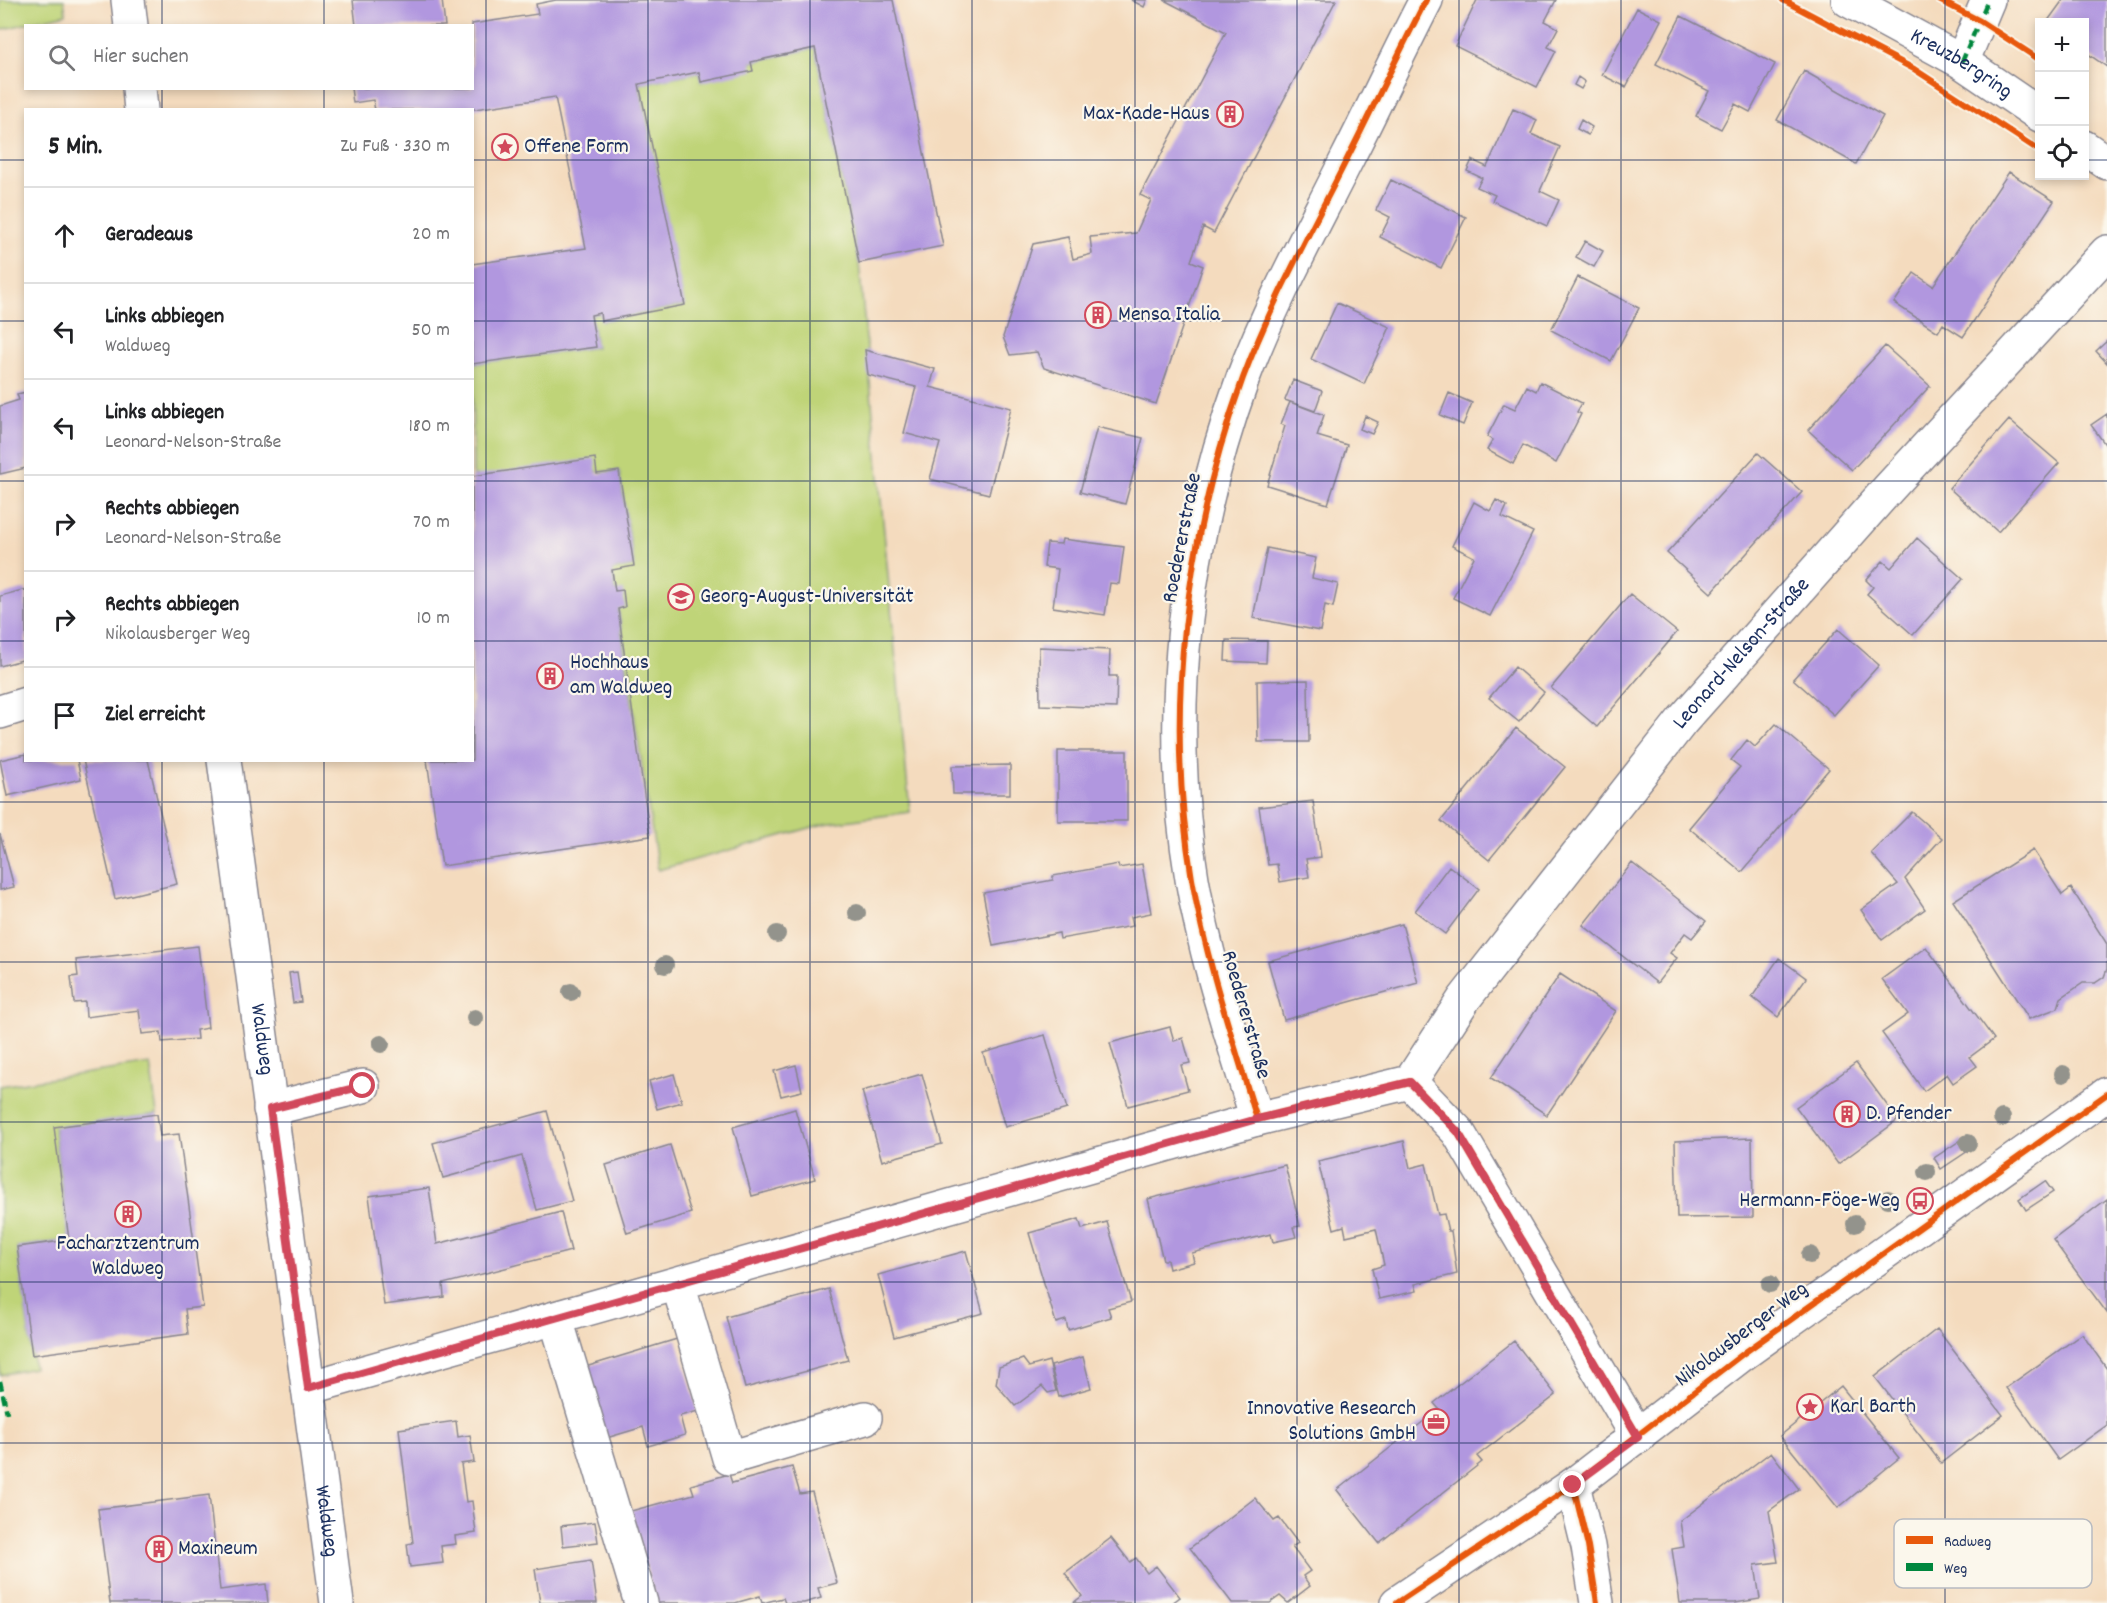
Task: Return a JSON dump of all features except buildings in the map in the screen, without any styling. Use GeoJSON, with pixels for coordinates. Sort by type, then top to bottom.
{"type":"FeatureCollection","features":[{"type":"Feature","properties":{"kind":"street"},"geometry":{"type":"LineString","coordinates":[[128,0],[131,24]]}},
{"type":"Feature","properties":{"kind":"street","name":"Roedererstraße"},"geometry":{"type":"LineString","coordinates":[[1257,1119],[1213,971],[1192,879],[1187,839],[1180,712],[1189,593],[1208,495],[1244,377],[1298,258],[1426,0]]}},
{"type":"Feature","properties":{"kind":"street","name":"Kreuzbergring"},"geometry":{"type":"LineString","coordinates":[[1848,0],[1962,62],[2035,113]]}},
{"type":"Feature","properties":{"kind":"street"},"geometry":{"type":"LineString","coordinates":[[1962,62],[1988,0]]}},
{"type":"Feature","properties":{"kind":"street"},"geometry":{"type":"LineString","coordinates":[[139,90],[141,108]]}},
{"type":"Feature","properties":{"kind":"street"},"geometry":{"type":"LineString","coordinates":[[2089,150],[2107,163]]}},
{"type":"Feature","properties":{"kind":"street","name":"Leonard-Nelson-Straße"},"geometry":{"type":"LineString","coordinates":[[1410,1082],[1464,999],[1682,721],[1889,488],[2107,252]]}},
{"type":"Feature","properties":{"kind":"street"},"geometry":{"type":"LineString","coordinates":[[0,712],[24,705]]}},
{"type":"Feature","properties":{"kind":"street","name":"Waldweg"},"geometry":{"type":"LineString","coordinates":[[224,762],[337,1603]]}},
{"type":"Feature","properties":{"kind":"street"},"geometry":{"type":"LineString","coordinates":[[308,1388],[1257,1119],[1410,1082],[1458,1132],[1638,1437]]}},
{"type":"Feature","properties":{"kind":"street"},"geometry":{"type":"LineString","coordinates":[[270,1109],[363,1086]]}},
{"type":"Feature","properties":{"kind":"street","name":"Nikolausberger Weg"},"geometry":{"type":"LineString","coordinates":[[1397,1603],[1573,1485],[1744,1353],[2107,1094]]}},
{"type":"Feature","properties":{"kind":"street"},"geometry":{"type":"LineString","coordinates":[[678,1284],[729,1458],[865,1418]]}},
{"type":"Feature","properties":{"kind":"street"},"geometry":{"type":"LineString","coordinates":[[556,1318],[640,1603]]}},
{"type":"Feature","properties":{"kind":"street"},"geometry":{"type":"LineString","coordinates":[[1573,1485],[1588,1546],[1597,1603]]}},
{"type":"Feature","properties":{"kind":"green space"},"geometry":{"type":"Polygon","coordinates":[[[0,0],[64,0],[66,14],[0,30],[0,0]]]}},
{"type":"Feature","properties":{"kind":"green space"},"geometry":{"type":"Polygon","coordinates":[[[815,48],[859,263],[910,812],[824,824],[658,870],[612,570],[634,566],[619,471],[474,476],[474,364],[596,347],[591,315],[600,313],[602,321],[684,305],[639,84],[699,72],[701,82],[751,62],[815,48]]]}},
{"type":"Feature","properties":{"kind":"green space"},"geometry":{"type":"Polygon","coordinates":[[[150,1064],[157,1114],[54,1128],[69,1240],[17,1247],[34,1368],[0,1375],[0,1086],[150,1064]]]}},
{"type":"Feature","properties":{"kind":"marked path"},"geometry":{"type":"LineString","coordinates":[[1962,62],[1988,0]]}},
{"type":"Feature","properties":{"kind":"marked path"},"geometry":{"type":"LineString","coordinates":[[0,1381],[7,1413]]}},
{"type":"Feature","properties":{"kind":"cycle path"},"geometry":{"type":"LineString","coordinates":[[1426,0],[1279,295],[1243,378],[1223,439],[1194,563],[1185,626],[1180,752],[1184,816],[1192,879],[1212,970],[1257,1119],[1410,1082],[1458,1132],[1638,1437]]}},
{"type":"Feature","properties":{"kind":"cycle path"},"geometry":{"type":"LineString","coordinates":[[1783,0],[1914,69],[2035,148]]}},
{"type":"Feature","properties":{"kind":"cycle path"},"geometry":{"type":"LineString","coordinates":[[1939,0],[1980,21],[2035,57]]}},
{"type":"Feature","properties":{"kind":"cycle path"},"geometry":{"type":"LineString","coordinates":[[1397,1603],[1573,1485],[1744,1353],[2107,1094]]}},
{"type":"Feature","properties":{"kind":"cycle path"},"geometry":{"type":"LineString","coordinates":[[1573,1485],[1588,1546],[1597,1603]]}},
{"type":"Feature","properties":{"kind":"place","name":"Max-Kade-Haus"},"geometry":{"type":"Point","coordinates":[1230,114]}},
{"type":"Feature","properties":{"kind":"place","name":"Offene Form"},"geometry":{"type":"Point","coordinates":[505,147]}},
{"type":"Feature","properties":{"kind":"place","name":"Mensa Italia"},"geometry":{"type":"Point","coordinates":[1098,315]}},
{"type":"Feature","properties":{"kind":"place","name":"Georg-August-Universität"},"geometry":{"type":"Point","coordinates":[681,597]}},
{"type":"Feature","properties":{"kind":"place","name":"Hochhaus am Waldweg"},"geometry":{"type":"Point","coordinates":[550,676]}},
{"type":"Feature","properties":{"kind":"place","name":"D. Pfender"},"geometry":{"type":"Point","coordinates":[1847,1114]}},
{"type":"Feature","properties":{"kind":"place","name":"Hermann-Föge-Weg"},"geometry":{"type":"Point","coordinates":[1920,1201]}},
{"type":"Feature","properties":{"kind":"place","name":"Facharztzentrum Waldweg"},"geometry":{"type":"Point","coordinates":[128,1214]}},
{"type":"Feature","properties":{"kind":"place","name":"Karl Barth"},"geometry":{"type":"Point","coordinates":[1810,1407]}},
{"type":"Feature","properties":{"kind":"place","name":"Innovative Research Solutions GmbH"},"geometry":{"type":"Point","coordinates":[1436,1422]}},
{"type":"Feature","properties":{"kind":"place","name":"Maxineum"},"geometry":{"type":"Point","coordinates":[159,1549]}},
{"type":"Feature","properties":{"kind":"route"},"geometry":{"type":"LineString","coordinates":[[363,1086],[270,1109],[308,1388],[1257,1119],[1410,1082],[1458,1132],[1638,1437],[1573,1485]]}}]}
